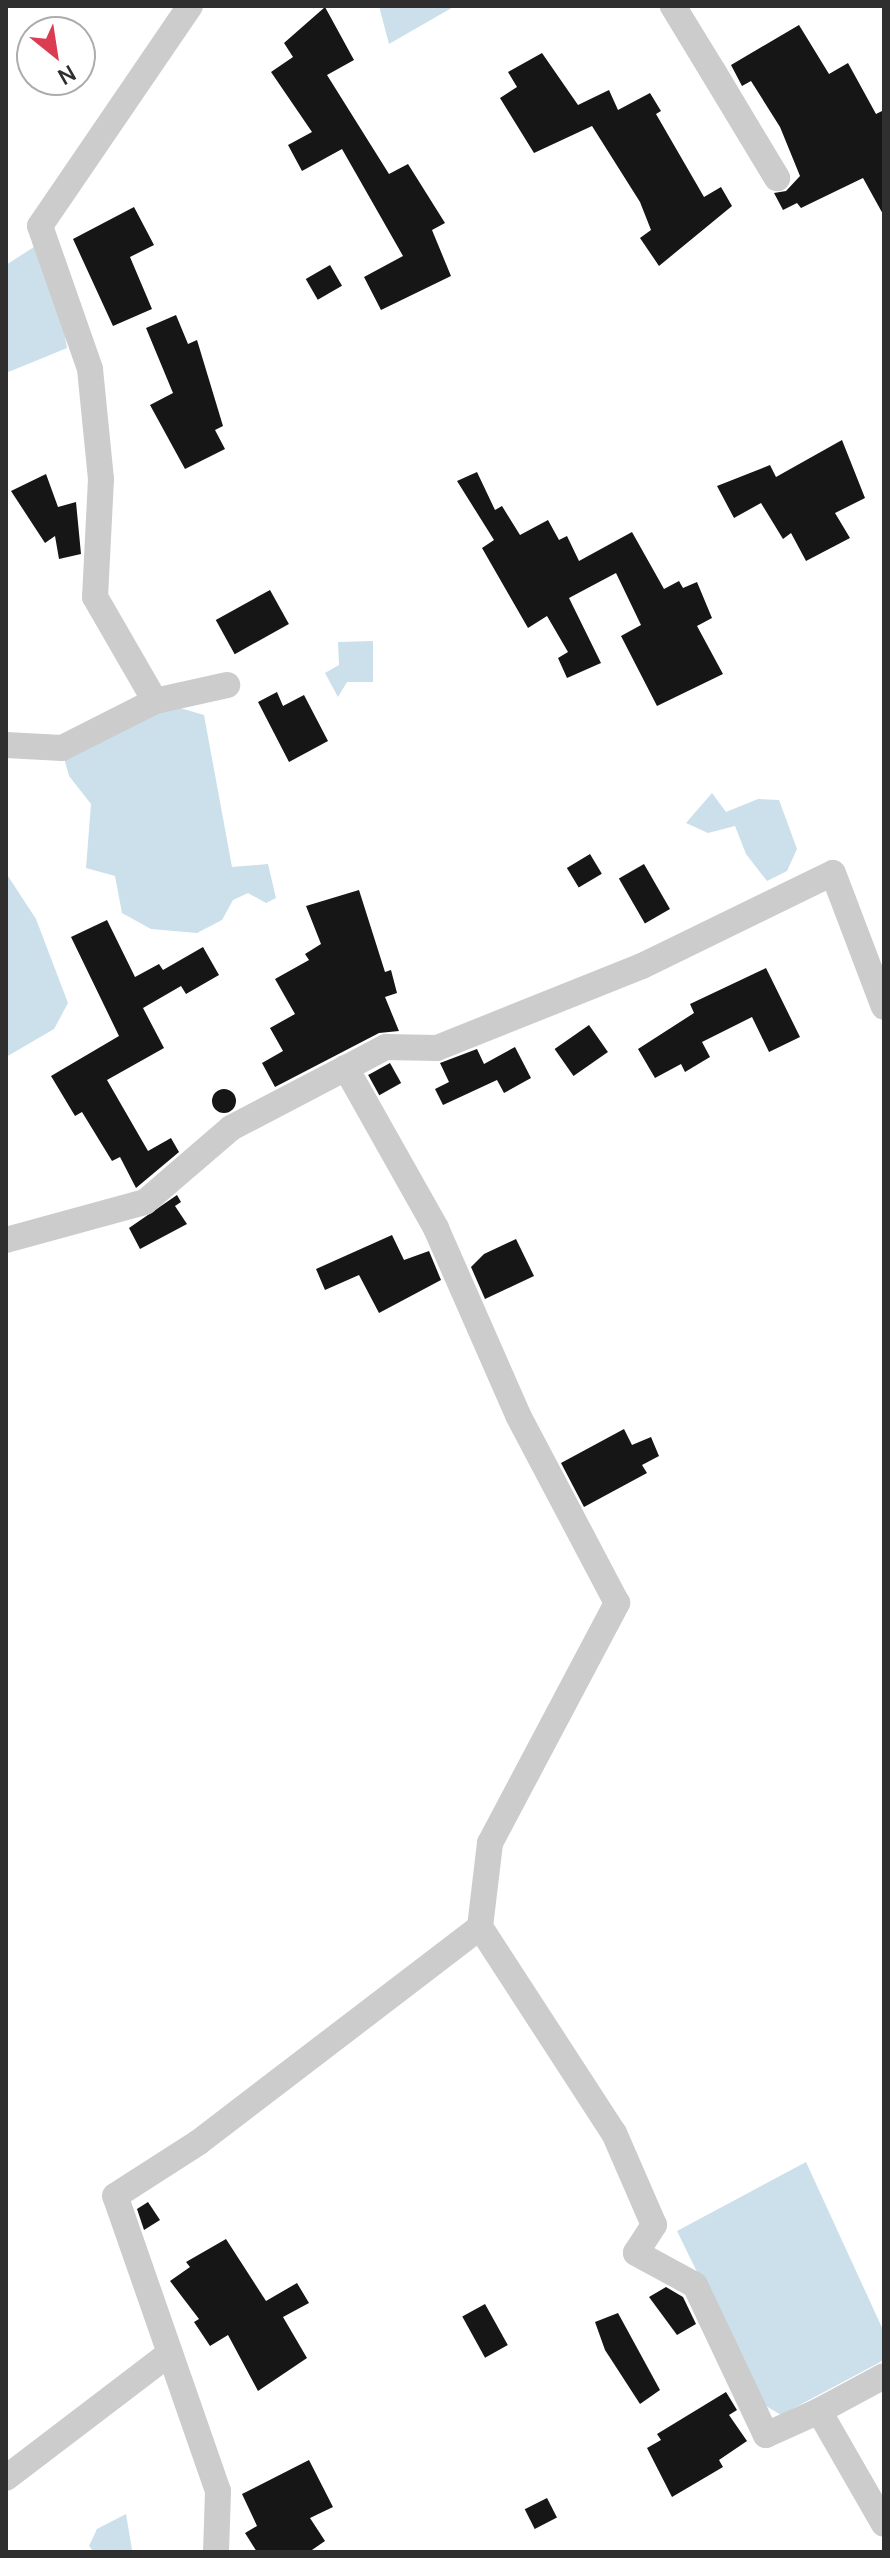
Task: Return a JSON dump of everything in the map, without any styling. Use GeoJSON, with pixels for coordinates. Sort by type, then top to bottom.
{"type":"FeatureCollection","features":[{"type":"Feature","properties":{"kind":"street"},"geometry":{"type":"LineString","coordinates":[[155,701],[95,597],[101,479],[90,369],[40,226],[190,6]]}},
{"type":"Feature","properties":{"kind":"street"},"geometry":{"type":"LineString","coordinates":[[674,6],[777,178],[674,6]]}},
{"type":"Feature","properties":{"kind":"street"},"geometry":{"type":"LineString","coordinates":[[6,745],[62,748],[155,701],[227,685]]}},
{"type":"Feature","properties":{"kind":"street"},"geometry":{"type":"LineString","coordinates":[[6,1240],[145,1202],[231,1128],[386,1047],[437,1048],[642,966],[833,873],[884,1007]]}},
{"type":"Feature","properties":{"kind":"street"},"geometry":{"type":"LineString","coordinates":[[346,1068],[436,1228],[518,1415],[617,1603],[490,1843],[480,1927],[614,2133],[654,2225],[636,2253],[695,2285],[766,2435],[884,2376]]}},
{"type":"Feature","properties":{"kind":"street"},"geometry":{"type":"LineString","coordinates":[[216,2552],[218,2491],[115,2196],[199,2142],[480,1927]]}},
{"type":"Feature","properties":{"kind":"street"},"geometry":{"type":"LineString","coordinates":[[6,2478],[170,2353]]}},
{"type":"Feature","properties":{"kind":"street"},"geometry":{"type":"LineString","coordinates":[[819,2411],[884,2524]]}},
{"type":"Feature","properties":{"kind":"water"},"geometry":{"type":"Polygon","coordinates":[[[379,6],[455,6],[389,44],[379,6]]]}},
{"type":"Feature","properties":{"kind":"water"},"geometry":{"type":"Polygon","coordinates":[[[37,245],[60,307],[67,348],[6,373],[6,265],[37,245]]]}},
{"type":"Feature","properties":{"kind":"water"},"geometry":{"type":"Polygon","coordinates":[[[373,641],[373,682],[347,682],[338,697],[325,673],[339,665],[338,642],[373,641]]]}},
{"type":"Feature","properties":{"kind":"water"},"geometry":{"type":"Polygon","coordinates":[[[173,706],[204,715],[232,867],[268,864],[276,898],[266,903],[248,893],[233,900],[222,920],[197,933],[151,929],[122,913],[115,876],[86,868],[91,804],[69,776],[64,758],[173,706]]]}},
{"type":"Feature","properties":{"kind":"water"},"geometry":{"type":"Polygon","coordinates":[[[712,793],[726,812],[758,799],[779,800],[797,849],[787,871],[767,881],[746,854],[735,826],[708,833],[686,823],[712,793]]]}},
{"type":"Feature","properties":{"kind":"water"},"geometry":{"type":"Polygon","coordinates":[[[6,873],[36,919],[68,1003],[54,1029],[6,1057],[6,873]]]}},
{"type":"Feature","properties":{"kind":"water"},"geometry":{"type":"Polygon","coordinates":[[[806,2162],[884,2332],[884,2360],[781,2415],[761,2403],[677,2231],[806,2162]]]}},
{"type":"Feature","properties":{"kind":"water"},"geometry":{"type":"Polygon","coordinates":[[[126,2514],[132,2550],[94,2552],[89,2546],[97,2529],[126,2514]]]}},
{"type":"Feature","properties":{"kind":"building"},"geometry":{"type":"Polygon","coordinates":[[[325,7],[354,60],[327,75],[389,174],[408,164],[445,223],[432,230],[451,276],[381,310],[364,277],[403,256],[342,149],[302,171],[288,145],[312,132],[271,72],[293,57],[284,43],[325,7]]]}},
{"type":"Feature","properties":{"kind":"building"},"geometry":{"type":"Polygon","coordinates":[[[799,25],[829,74],[848,63],[876,114],[884,110],[884,216],[863,178],[801,208],[797,203],[783,210],[774,193],[786,191],[800,176],[780,127],[751,81],[742,86],[731,65],[799,25]]]}},
{"type":"Feature","properties":{"kind":"building"},"geometry":{"type":"Polygon","coordinates":[[[542,53],[578,105],[609,90],[618,110],[650,93],[661,111],[656,114],[704,197],[721,187],[732,206],[659,266],[640,238],[651,230],[640,202],[592,126],[534,153],[500,98],[517,87],[508,72],[542,53]]]}},
{"type":"Feature","properties":{"kind":"building"},"geometry":{"type":"Polygon","coordinates":[[[134,207],[154,245],[130,257],[152,309],[113,326],[73,239],[134,207]]]}},
{"type":"Feature","properties":{"kind":"building"},"geometry":{"type":"Polygon","coordinates":[[[330,265],[342,286],[318,300],[306,279],[330,265]]]}},
{"type":"Feature","properties":{"kind":"building"},"geometry":{"type":"Polygon","coordinates":[[[176,315],[188,344],[197,340],[223,426],[215,430],[225,449],[185,469],[150,405],[173,393],[146,328],[176,315]]]}},
{"type":"Feature","properties":{"kind":"building"},"geometry":{"type":"Polygon","coordinates":[[[842,440],[865,498],[835,513],[850,538],[806,561],[791,533],[783,539],[761,503],[734,518],[717,486],[770,465],[776,477],[842,440]]]}},
{"type":"Feature","properties":{"kind":"building"},"geometry":{"type":"Polygon","coordinates":[[[477,472],[495,510],[502,506],[520,535],[548,520],[559,540],[567,536],[579,561],[632,532],[664,589],[679,581],[683,588],[697,582],[712,618],[697,626],[723,674],[657,706],[621,636],[641,625],[616,573],[569,598],[601,663],[567,678],[558,658],[568,652],[547,616],[528,628],[482,548],[494,540],[457,481],[477,472]]]}},
{"type":"Feature","properties":{"kind":"building"},"geometry":{"type":"Polygon","coordinates":[[[46,474],[58,507],[76,502],[81,554],[59,559],[55,536],[45,543],[11,491],[46,474]]]}},
{"type":"Feature","properties":{"kind":"building"},"geometry":{"type":"Polygon","coordinates":[[[270,590],[289,624],[235,654],[216,620],[270,590]]]}},
{"type":"Feature","properties":{"kind":"building"},"geometry":{"type":"Polygon","coordinates":[[[277,692],[283,706],[304,695],[328,741],[289,762],[258,702],[277,692]]]}},
{"type":"Feature","properties":{"kind":"building"},"geometry":{"type":"Polygon","coordinates":[[[590,854],[602,874],[579,888],[567,868],[590,854]]]}},
{"type":"Feature","properties":{"kind":"building"},"geometry":{"type":"Polygon","coordinates":[[[644,864],[670,909],[645,924],[619,878],[644,864]]]}},
{"type":"Feature","properties":{"kind":"building"},"geometry":{"type":"Polygon","coordinates":[[[359,890],[385,972],[391,970],[397,993],[385,997],[399,1031],[379,1033],[275,1087],[262,1063],[283,1051],[270,1028],[295,1014],[275,979],[309,960],[305,954],[321,944],[306,906],[359,890]]]}},
{"type":"Feature","properties":{"kind":"building"},"geometry":{"type":"Polygon","coordinates":[[[107,920],[135,977],[159,964],[163,970],[203,947],[219,975],[186,994],[181,986],[143,1008],[164,1048],[107,1080],[148,1151],[171,1138],[179,1152],[136,1188],[120,1157],[112,1161],[82,1112],[75,1116],[51,1076],[119,1036],[71,937],[107,920]]]}},
{"type":"Feature","properties":{"kind":"building"},"geometry":{"type":"Polygon","coordinates":[[[766,968],[800,1037],[769,1052],[752,1017],[702,1042],[710,1057],[685,1072],[681,1064],[655,1078],[638,1049],[694,1013],[690,1004],[766,968]]]}},
{"type":"Feature","properties":{"kind":"building"},"geometry":{"type":"Polygon","coordinates":[[[589,1025],[608,1052],[574,1076],[555,1049],[589,1025]]]}},
{"type":"Feature","properties":{"kind":"building"},"geometry":{"type":"Polygon","coordinates":[[[515,1047],[531,1078],[504,1093],[497,1080],[443,1105],[435,1089],[449,1082],[440,1063],[477,1049],[484,1064],[515,1047]]]}},
{"type":"Feature","properties":{"kind":"building"},"geometry":{"type":"Polygon","coordinates":[[[390,1063],[401,1083],[379,1095],[368,1075],[390,1063]]]}},
{"type":"Feature","properties":{"kind":"building"},"geometry":{"type":"Polygon","coordinates":[[[224,1089],[233,1092],[236,1101],[233,1110],[224,1113],[215,1110],[212,1101],[215,1092],[224,1089]]]}},
{"type":"Feature","properties":{"kind":"building"},"geometry":{"type":"Polygon","coordinates":[[[177,1195],[181,1202],[175,1206],[187,1224],[140,1249],[129,1228],[177,1195]]]}},
{"type":"Feature","properties":{"kind":"building"},"geometry":{"type":"Polygon","coordinates":[[[392,1235],[404,1260],[429,1251],[441,1280],[379,1313],[359,1275],[325,1290],[316,1269],[392,1235]]]}},
{"type":"Feature","properties":{"kind":"building"},"geometry":{"type":"Polygon","coordinates":[[[516,1239],[534,1276],[485,1299],[471,1267],[484,1254],[516,1239]]]}},
{"type":"Feature","properties":{"kind":"building"},"geometry":{"type":"Polygon","coordinates":[[[624,1429],[632,1445],[651,1437],[659,1456],[642,1465],[647,1473],[584,1507],[561,1463],[624,1429]]]}},
{"type":"Feature","properties":{"kind":"building"},"geometry":{"type":"Polygon","coordinates":[[[148,2202],[160,2220],[144,2230],[137,2209],[148,2202]]]}},
{"type":"Feature","properties":{"kind":"building"},"geometry":{"type":"Polygon","coordinates":[[[226,2239],[266,2301],[297,2283],[309,2303],[283,2317],[307,2358],[258,2391],[228,2335],[210,2346],[194,2322],[199,2319],[170,2281],[190,2267],[186,2262],[226,2239]]]}},
{"type":"Feature","properties":{"kind":"building"},"geometry":{"type":"Polygon","coordinates":[[[666,2287],[683,2297],[696,2324],[677,2335],[649,2297],[666,2287]]]}},
{"type":"Feature","properties":{"kind":"building"},"geometry":{"type":"Polygon","coordinates":[[[485,2304],[508,2345],[485,2358],[462,2317],[485,2304]]]}},
{"type":"Feature","properties":{"kind":"building"},"geometry":{"type":"Polygon","coordinates":[[[618,2313],[660,2390],[640,2404],[605,2350],[595,2322],[618,2313]]]}},
{"type":"Feature","properties":{"kind":"building"},"geometry":{"type":"Polygon","coordinates":[[[726,2392],[737,2410],[729,2415],[747,2441],[719,2460],[723,2467],[672,2497],[647,2448],[661,2440],[657,2434],[726,2392]]]}},
{"type":"Feature","properties":{"kind":"building"},"geometry":{"type":"Polygon","coordinates":[[[309,2460],[333,2507],[310,2518],[325,2541],[309,2552],[257,2552],[245,2533],[257,2526],[242,2494],[309,2460]]]}},
{"type":"Feature","properties":{"kind":"building"},"geometry":{"type":"Polygon","coordinates":[[[547,2498],[557,2518],[535,2529],[525,2509],[547,2498]]]}}]}
